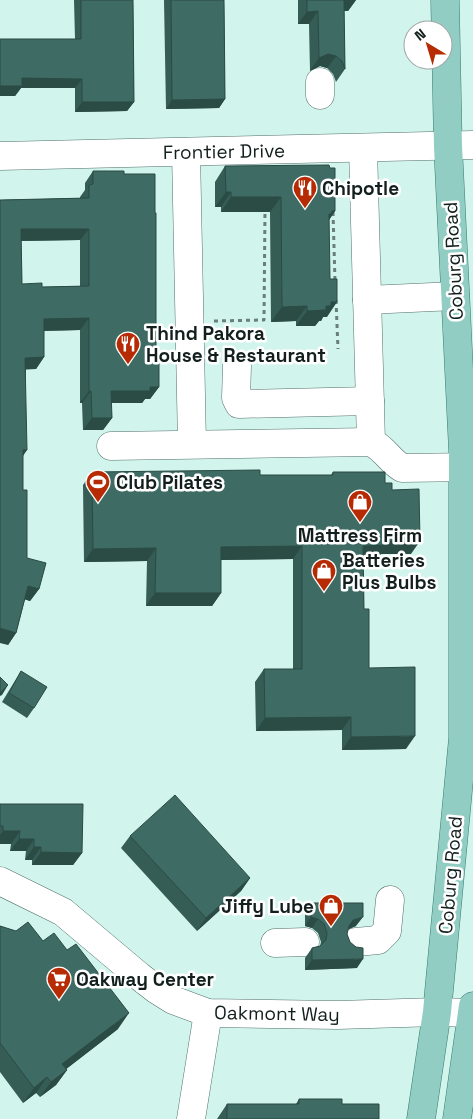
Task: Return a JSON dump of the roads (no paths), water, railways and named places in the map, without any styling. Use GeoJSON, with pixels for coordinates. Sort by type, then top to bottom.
{"type":"FeatureCollection","features":[{"type":"Feature","properties":{"kind":"main road","name":"Coburg Road"},"geometry":{"type":"LineString","coordinates":[[421,1119],[437,1012],[463,738],[468,467],[455,296],[460,145],[445,0]]}},
{"type":"Feature","properties":{"kind":"main road"},"geometry":{"type":"LineString","coordinates":[[457,1119],[473,1011]]}},
{"type":"Feature","properties":{"kind":"street","name":"Frontier Drive"},"geometry":{"type":"LineString","coordinates":[[0,156],[460,145]]}},
{"type":"Feature","properties":{"kind":"street"},"geometry":{"type":"LineString","coordinates":[[363,148],[371,442]]}},
{"type":"Feature","properties":{"kind":"street"},"geometry":{"type":"LineString","coordinates":[[186,152],[192,444]]}},
{"type":"Feature","properties":{"kind":"street"},"geometry":{"type":"LineString","coordinates":[[368,300],[455,296]]}},
{"type":"Feature","properties":{"kind":"street"},"geometry":{"type":"LineString","coordinates":[[237,366],[236,398],[239,404],[370,402]]}},
{"type":"Feature","properties":{"kind":"street"},"geometry":{"type":"LineString","coordinates":[[111,446],[371,442],[377,444],[402,468],[468,467]]}},
{"type":"Feature","properties":{"kind":"street","name":"Oakmont Way"},"geometry":{"type":"LineString","coordinates":[[0,881],[63,912],[138,976],[173,1000],[208,1013],[338,1015],[473,1011]]}},
{"type":"Feature","properties":{"kind":"street"},"geometry":{"type":"LineString","coordinates":[[356,942],[372,941],[383,935],[388,927],[390,900]]}},
{"type":"Feature","properties":{"kind":"street"},"geometry":{"type":"LineString","coordinates":[[275,943],[305,942]]}},
{"type":"Feature","properties":{"kind":"street"},"geometry":{"type":"LineString","coordinates":[[191,1119],[208,1013]]}},
{"type":"Feature","properties":{"kind":"place","name":"Chipotle"},"geometry":{"type":"Point","coordinates":[305,209]}},
{"type":"Feature","properties":{"kind":"place","name":"Thind Pakora House & Restaurant"},"geometry":{"type":"Point","coordinates":[128,365]}},
{"type":"Feature","properties":{"kind":"place","name":"Club Pilates"},"geometry":{"type":"Point","coordinates":[98,503]}},
{"type":"Feature","properties":{"kind":"place","name":"Mattress Firm"},"geometry":{"type":"Point","coordinates":[360,523]}},
{"type":"Feature","properties":{"kind":"place","name":"Batteries Plus Bulbs"},"geometry":{"type":"Point","coordinates":[324,592]}},
{"type":"Feature","properties":{"kind":"place","name":"Jiffy Lube"},"geometry":{"type":"Point","coordinates":[331,927]}},
{"type":"Feature","properties":{"kind":"place","name":"Oakway Center"},"geometry":{"type":"Point","coordinates":[59,1000]}}]}
